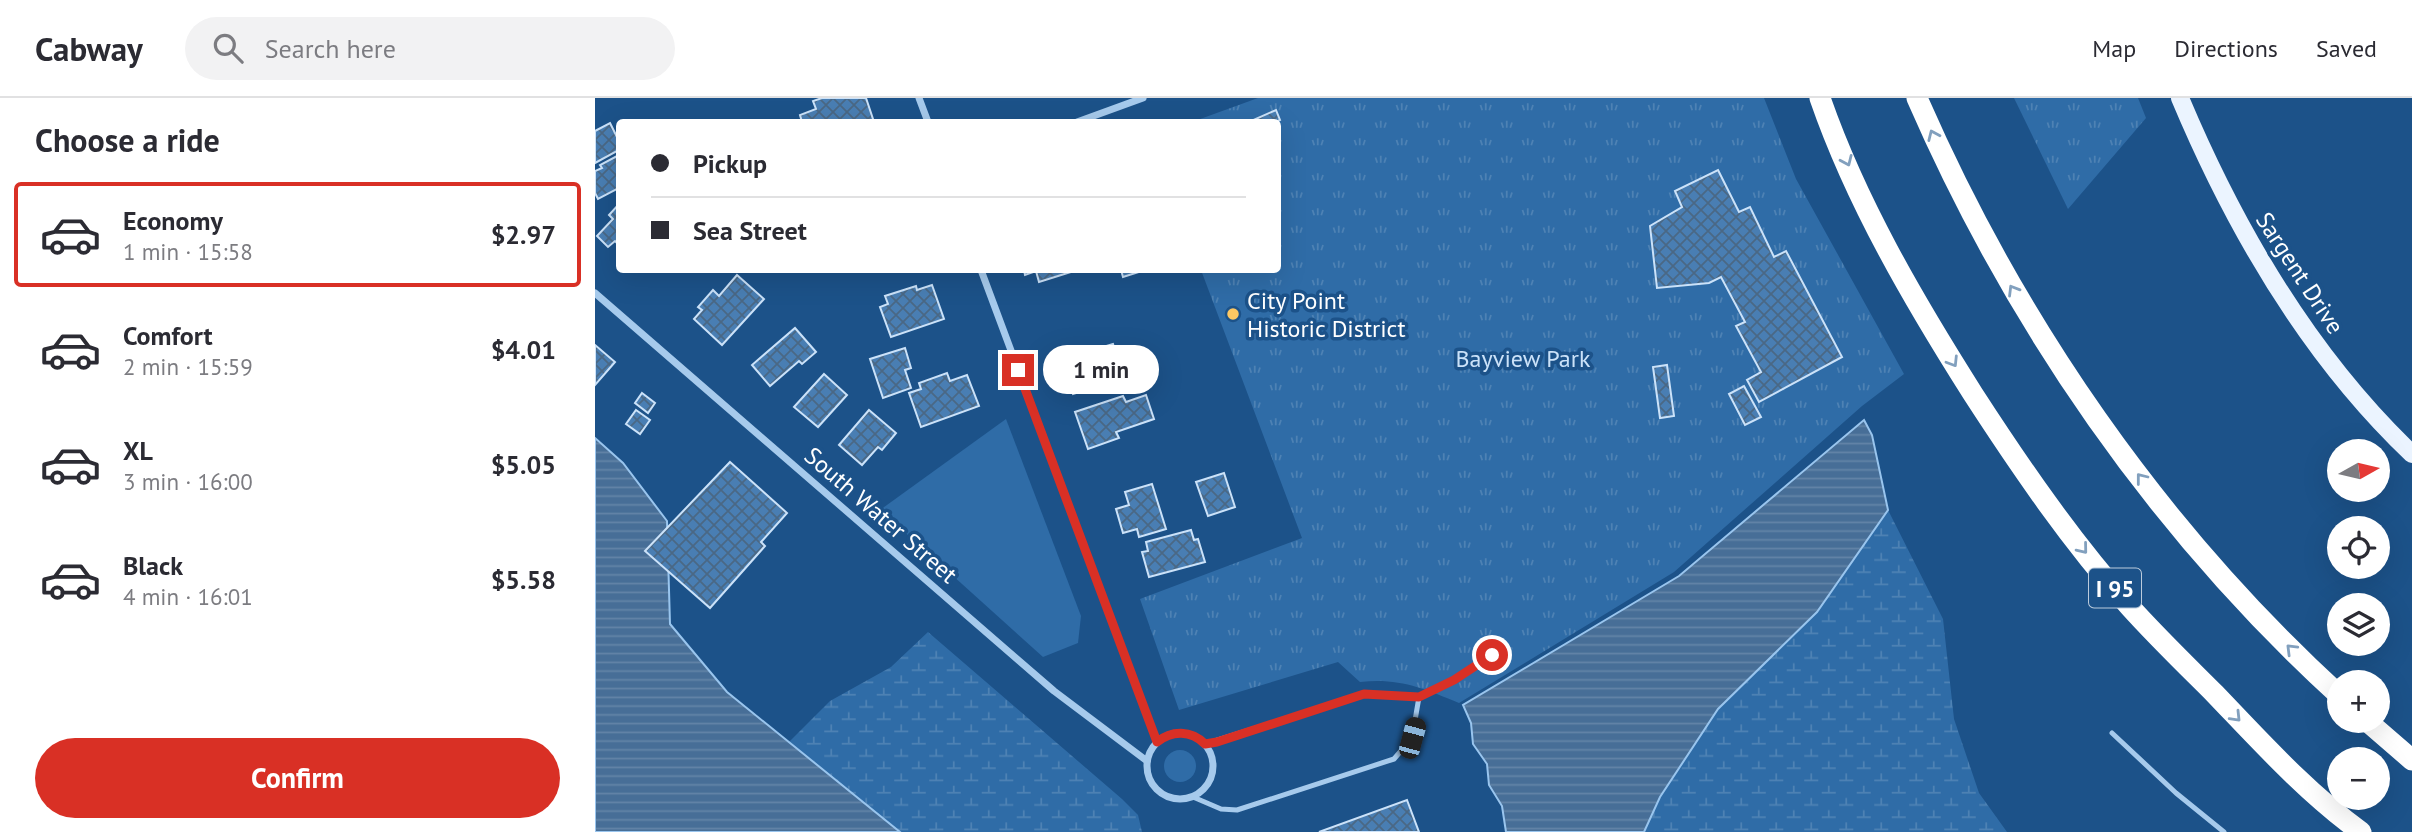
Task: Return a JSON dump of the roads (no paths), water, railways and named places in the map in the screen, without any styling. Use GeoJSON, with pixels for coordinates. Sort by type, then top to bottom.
{"type":"FeatureCollection","features":[{"type":"Feature","properties":{"kind":"highway","name":"I 95"},"geometry":{"type":"LineString","coordinates":[[1820,98],[1870,212],[1917,304],[2000,436],[2056,516],[2130,606],[2236,717],[2339,816],[2361,832]]}},
{"type":"Feature","properties":{"kind":"highway"},"geometry":{"type":"LineString","coordinates":[[1917,98],[1949,172],[1997,263],[2050,352],[2173,520],[2243,601],[2327,683]]}},
{"type":"Feature","properties":{"kind":"highway"},"geometry":{"type":"LineString","coordinates":[[2381,733],[2412,760]]}},
{"type":"Feature","properties":{"kind":"main road","name":"Sargent Drive"},"geometry":{"type":"LineString","coordinates":[[2180,98],[2229,208],[2272,281],[2325,357],[2412,454]]}},
{"type":"Feature","properties":{"kind":"street"},"geometry":{"type":"LineString","coordinates":[[919,98],[927,119]]}},
{"type":"Feature","properties":{"kind":"street"},"geometry":{"type":"LineString","coordinates":[[1085,119],[1143,98]]}},
{"type":"Feature","properties":{"kind":"street"},"geometry":{"type":"LineString","coordinates":[[982,273],[1157,742]]}},
{"type":"Feature","properties":{"kind":"street","name":"South Water Street"},"geometry":{"type":"LineString","coordinates":[[595,293],[1054,691],[1147,761]]}},
{"type":"Feature","properties":{"kind":"street"},"geometry":{"type":"LineString","coordinates":[[1176,733],[1189,734],[1205,744],[1212,756],[1212,777],[1205,788],[1193,797],[1170,798],[1157,790],[1148,777],[1147,761],[1157,742],[1176,733]]}},
{"type":"Feature","properties":{"kind":"lane"},"geometry":{"type":"LineString","coordinates":[[1205,744],[1364,694],[1419,697],[1454,680],[1492,655]]}},
{"type":"Feature","properties":{"kind":"lane"},"geometry":{"type":"LineString","coordinates":[[1193,797],[1209,805],[1237,810],[1394,759],[1412,738],[1419,697]]}},
{"type":"Feature","properties":{"kind":"lane"},"geometry":{"type":"LineString","coordinates":[[2112,733],[2176,793],[2224,832]]}},
{"type":"Feature","properties":{"kind":"place","name":"City Point Historic District"},"geometry":{"type":"Point","coordinates":[1233,314]}},
{"type":"Feature","properties":{"kind":"park label","name":"Bayview Park"},"geometry":{"type":"Point","coordinates":[1523,358]}}]}
